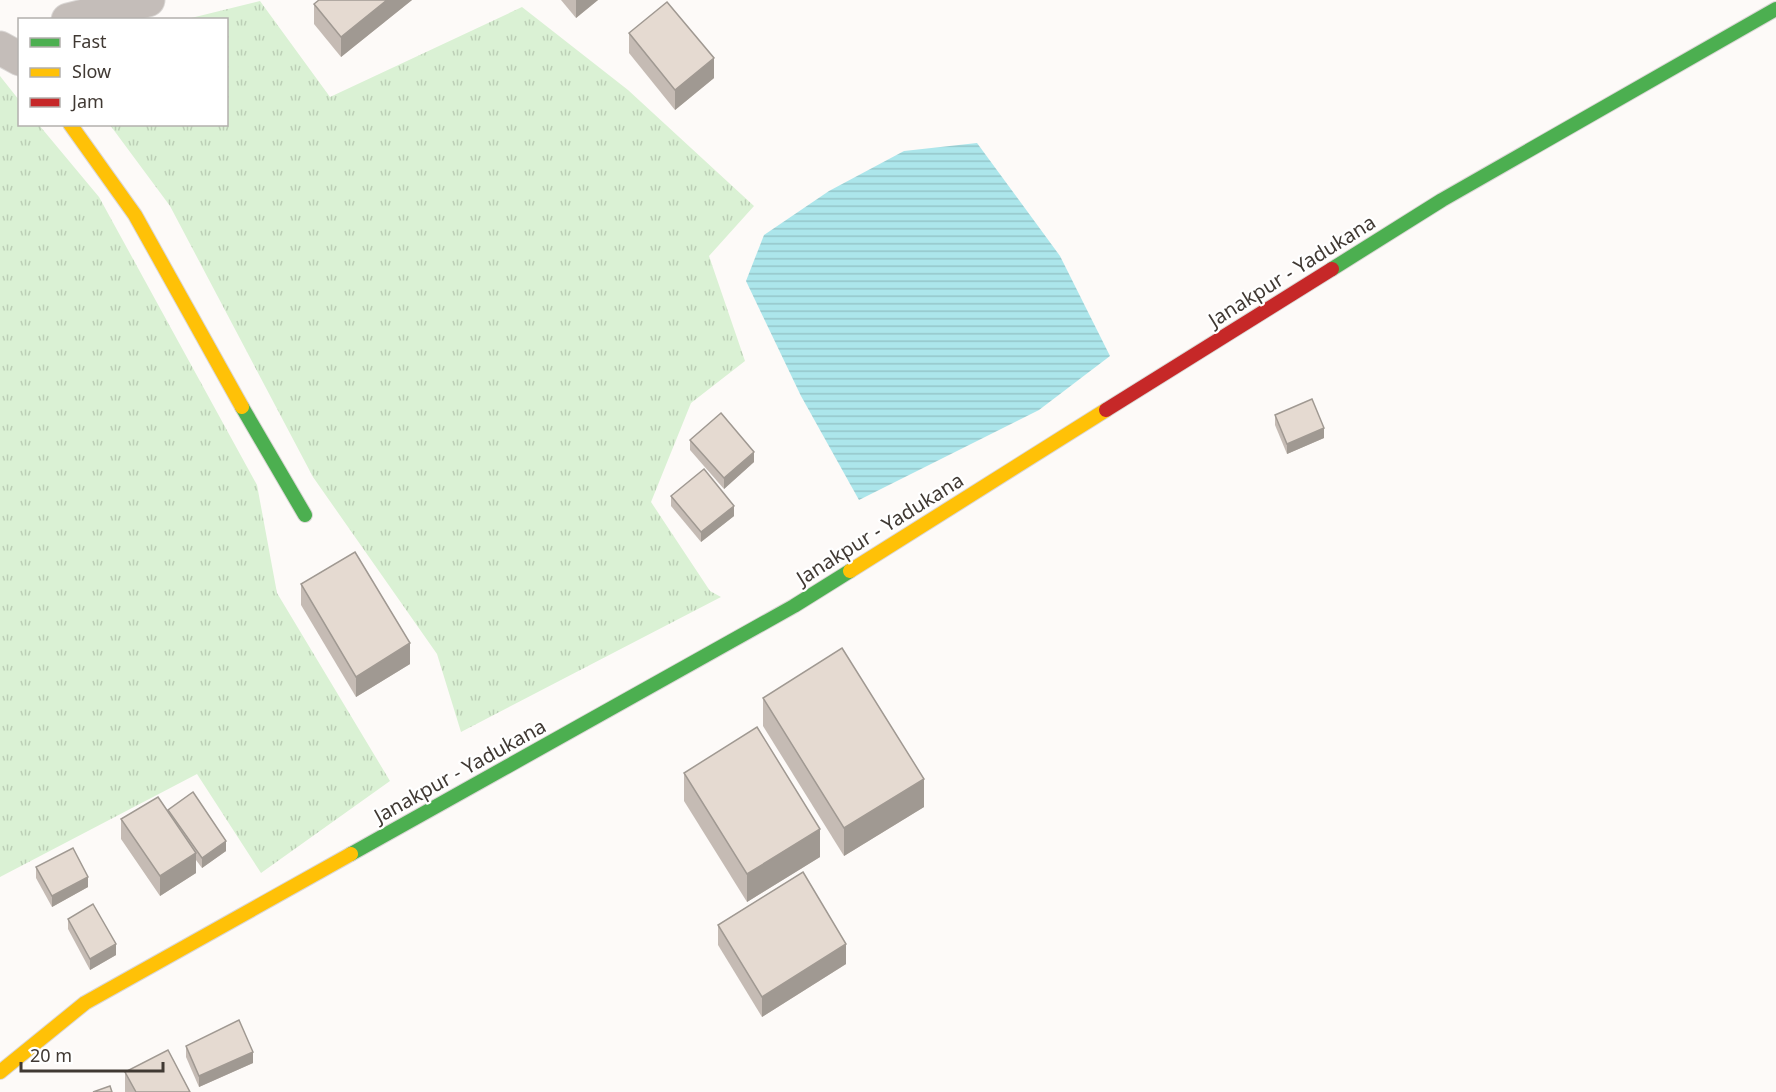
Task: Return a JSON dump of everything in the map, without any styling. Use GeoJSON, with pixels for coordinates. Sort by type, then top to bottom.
{"type":"FeatureCollection","features":[{"type":"Feature","properties":{"kind":"street"},"geometry":{"type":"LineString","coordinates":[[76,18],[148,0]]}},
{"type":"Feature","properties":{"kind":"street","name":"Janakpur - Yadukana"},"geometry":{"type":"LineString","coordinates":[[0,1072],[85,1003],[794,606],[1442,200],[1776,9]]}},
{"type":"Feature","properties":{"kind":"street"},"geometry":{"type":"LineString","coordinates":[[0,42],[18,36]]}},
{"type":"Feature","properties":{"kind":"street"},"geometry":{"type":"LineString","coordinates":[[0,48],[18,58]]}},
{"type":"Feature","properties":{"kind":"street"},"geometry":{"type":"LineString","coordinates":[[71,126],[135,215],[204,343],[305,515]]}},
{"type":"Feature","properties":{"kind":"green space"},"geometry":{"type":"Polygon","coordinates":[[[260,1],[330,97],[522,7],[628,90],[754,206],[709,256],[745,361],[691,403],[651,502],[710,591],[721,597],[461,732],[437,654],[313,477],[170,206],[111,126],[228,126],[228,18],[191,18],[260,1]]]}},
{"type":"Feature","properties":{"kind":"green space"},"geometry":{"type":"Polygon","coordinates":[[[0,76],[18,99],[18,126],[40,126],[99,197],[257,485],[277,593],[390,781],[261,873],[197,774],[0,877],[0,76]]]}},
{"type":"Feature","properties":{"kind":"water"},"geometry":{"type":"Polygon","coordinates":[[[977,143],[1060,256],[1110,356],[1039,410],[859,500],[801,396],[746,281],[764,235],[829,191],[904,151],[977,143]]]}},
{"type":"Feature","properties":{"kind":"building"},"geometry":{"type":"Polygon","coordinates":[[[319,0],[387,0],[341,37],[314,4],[319,0]]]}},
{"type":"Feature","properties":{"kind":"building"},"geometry":{"type":"Polygon","coordinates":[[[667,2],[714,58],[675,90],[629,33],[667,2]]]}},
{"type":"Feature","properties":{"kind":"building"},"geometry":{"type":"Polygon","coordinates":[[[1312,399],[1324,428],[1287,444],[1275,415],[1312,399]]]}},
{"type":"Feature","properties":{"kind":"building"},"geometry":{"type":"Polygon","coordinates":[[[721,413],[754,452],[724,478],[690,440],[721,413]]]}},
{"type":"Feature","properties":{"kind":"building"},"geometry":{"type":"Polygon","coordinates":[[[704,469],[734,506],[701,532],[671,496],[704,469]]]}},
{"type":"Feature","properties":{"kind":"building"},"geometry":{"type":"Polygon","coordinates":[[[355,552],[410,643],[356,677],[301,584],[355,552]]]}},
{"type":"Feature","properties":{"kind":"building"},"geometry":{"type":"Polygon","coordinates":[[[842,648],[924,779],[844,828],[763,698],[842,648]]]}},
{"type":"Feature","properties":{"kind":"building"},"geometry":{"type":"Polygon","coordinates":[[[757,727],[820,829],[747,874],[684,773],[757,727]]]}},
{"type":"Feature","properties":{"kind":"building"},"geometry":{"type":"Polygon","coordinates":[[[193,792],[226,841],[202,858],[168,810],[193,792]]]}},
{"type":"Feature","properties":{"kind":"building"},"geometry":{"type":"Polygon","coordinates":[[[158,797],[196,853],[160,876],[121,819],[158,797]]]}},
{"type":"Feature","properties":{"kind":"building"},"geometry":{"type":"Polygon","coordinates":[[[73,848],[88,877],[52,896],[36,867],[73,848]]]}},
{"type":"Feature","properties":{"kind":"building"},"geometry":{"type":"Polygon","coordinates":[[[803,872],[846,944],[762,997],[718,925],[803,872]]]}},
{"type":"Feature","properties":{"kind":"building"},"geometry":{"type":"Polygon","coordinates":[[[93,904],[116,944],[90,959],[68,919],[93,904]]]}},
{"type":"Feature","properties":{"kind":"building"},"geometry":{"type":"Polygon","coordinates":[[[239,1020],[253,1052],[199,1076],[186,1046],[239,1020]]]}},
{"type":"Feature","properties":{"kind":"building"},"geometry":{"type":"Polygon","coordinates":[[[168,1050],[190,1092],[136,1092],[125,1072],[168,1050]]]}},
{"type":"Feature","properties":{"kind":"building"},"geometry":{"type":"Polygon","coordinates":[[[110,1086],[112,1092],[93,1092],[110,1086]]]}},
{"type":"Feature","properties":{"kind":"traffic: fast"},"geometry":{"type":"LineString","coordinates":[[1332,269],[1442,200],[1776,9]]}},
{"type":"Feature","properties":{"kind":"traffic: fast"},"geometry":{"type":"LineString","coordinates":[[242,407],[305,515]]}},
{"type":"Feature","properties":{"kind":"traffic: fast"},"geometry":{"type":"LineString","coordinates":[[351,854],[794,606],[850,571]]}},
{"type":"Feature","properties":{"kind":"traffic: slow"},"geometry":{"type":"LineString","coordinates":[[71,126],[135,215],[242,407]]}},
{"type":"Feature","properties":{"kind":"traffic: slow"},"geometry":{"type":"LineString","coordinates":[[850,571],[1106,410]]}},
{"type":"Feature","properties":{"kind":"traffic: slow"},"geometry":{"type":"LineString","coordinates":[[0,1072],[85,1003],[351,854]]}},
{"type":"Feature","properties":{"kind":"traffic: jam"},"geometry":{"type":"LineString","coordinates":[[1106,410],[1332,269]]}}]}
